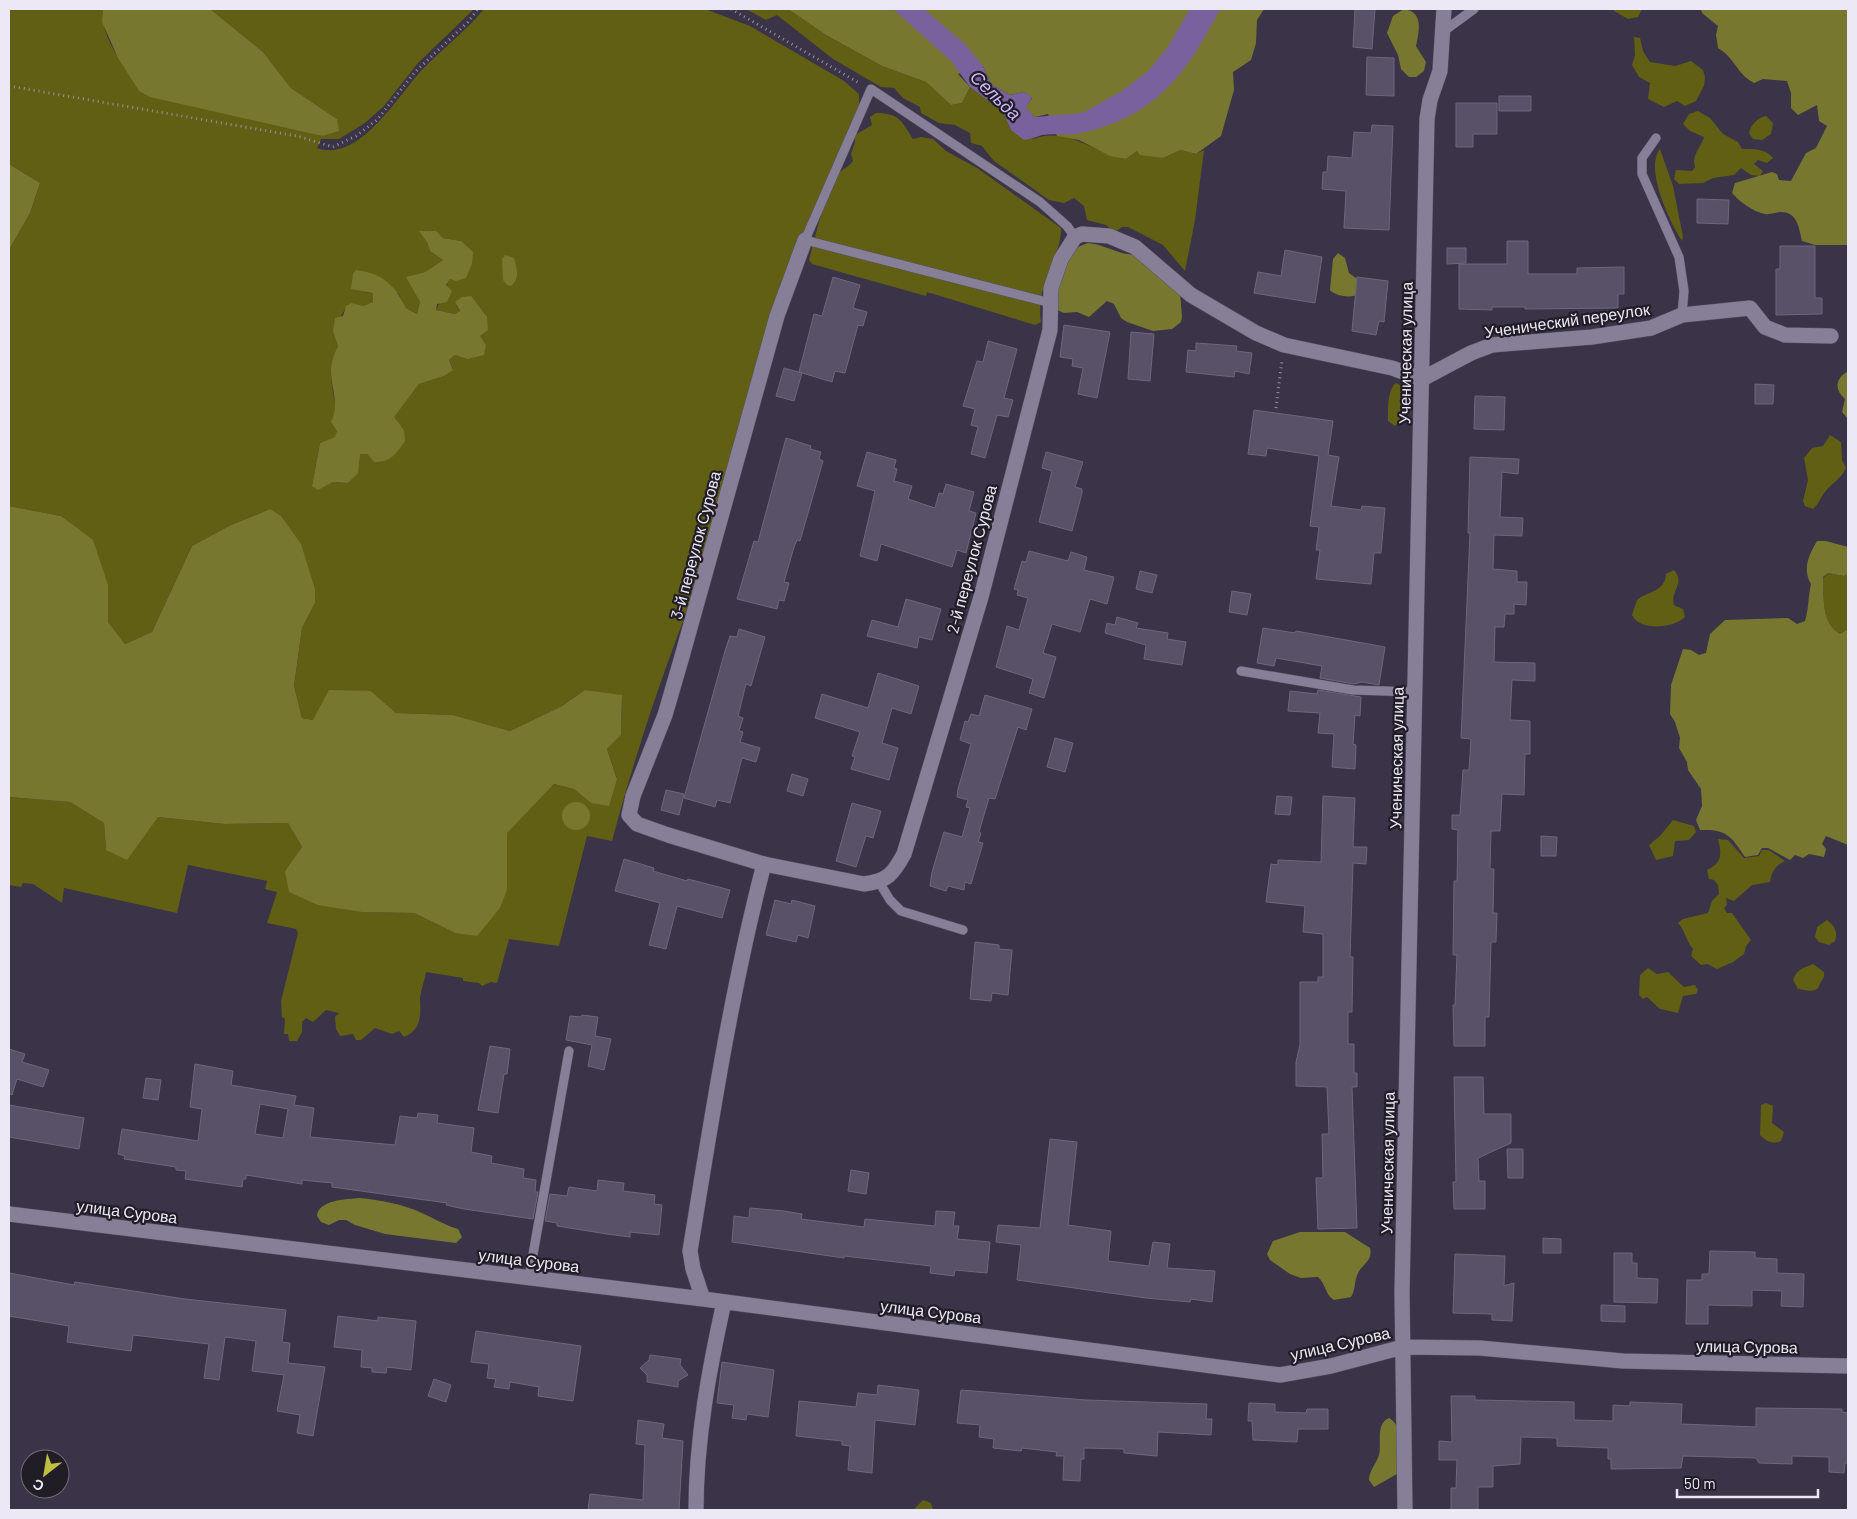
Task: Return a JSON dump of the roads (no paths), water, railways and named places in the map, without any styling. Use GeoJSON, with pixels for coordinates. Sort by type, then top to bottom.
{"type":"FeatureCollection","features":[{"type":"Feature","properties":{"kind":"street","name":"Ученическая улица"},"geometry":{"type":"LineString","coordinates":[[1405,1510],[1402,1292],[1428,119],[1430,100],[1440,71],[1444,9]]}},
{"type":"Feature","properties":{"kind":"street"},"geometry":{"type":"LineString","coordinates":[[1075,237],[1082,234],[1109,236],[1135,247],[1191,295],[1256,333],[1284,345],[1392,368],[1422,379]]}},
{"type":"Feature","properties":{"kind":"street","name":"2-й переулок Сурова"},"geometry":{"type":"LineString","coordinates":[[879,882],[894,872],[904,854],[981,597],[1050,330],[1050,288],[1061,259],[1075,237]]}},
{"type":"Feature","properties":{"kind":"street","name":"3-й переулок Сурова"},"geometry":{"type":"LineString","coordinates":[[764,864],[668,836],[637,824],[629,815],[633,796],[665,715],[777,316],[806,240]]}},
{"type":"Feature","properties":{"kind":"street","name":"Ученический переулок"},"geometry":{"type":"LineString","coordinates":[[1422,379],[1471,352],[1492,345],[1592,337],[1651,328],[1682,315],[1750,308],[1765,327],[1785,335],[1830,336]]}},
{"type":"Feature","properties":{"kind":"street"},"geometry":{"type":"LineString","coordinates":[[703,1299],[693,1269],[690,1251],[746,934],[764,864],[864,884],[879,882]]}},
{"type":"Feature","properties":{"kind":"street","name":"улица Сурова"},"geometry":{"type":"LineString","coordinates":[[9,1214],[529,1277],[1280,1374],[1331,1366],[1403,1347],[1480,1348],[1623,1361],[1848,1366]]}},
{"type":"Feature","properties":{"kind":"street"},"geometry":{"type":"LineString","coordinates":[[696,1510],[696,1490],[710,1367],[724,1302]]}},
{"type":"Feature","properties":{"kind":"lane"},"geometry":{"type":"LineString","coordinates":[[1444,31],[1474,9]]}},
{"type":"Feature","properties":{"kind":"lane"},"geometry":{"type":"LineString","coordinates":[[1051,303],[806,240],[871,89],[1040,202],[1067,226],[1075,237]]}},
{"type":"Feature","properties":{"kind":"lane"},"geometry":{"type":"LineString","coordinates":[[1656,138],[1642,158],[1642,174],[1679,258],[1684,291],[1682,315]]}},
{"type":"Feature","properties":{"kind":"lane"},"geometry":{"type":"LineString","coordinates":[[1241,671],[1354,690],[1415,692]]}},
{"type":"Feature","properties":{"kind":"lane"},"geometry":{"type":"LineString","coordinates":[[879,882],[890,900],[901,911],[963,930]]}},
{"type":"Feature","properties":{"kind":"lane"},"geometry":{"type":"LineString","coordinates":[[529,1277],[570,1051]]}},
{"type":"Feature","properties":{"kind":"water","name":"Сельда"},"geometry":{"type":"Polygon","coordinates":[[[893,9],[924,9],[965,44],[983,66],[991,84],[1010,95],[1024,92],[1032,97],[1026,108],[1035,117],[1082,113],[1122,91],[1148,71],[1167,48],[1190,9],[1220,9],[1195,53],[1181,72],[1149,104],[1129,116],[1106,126],[1075,134],[1042,135],[1024,140],[1011,130],[1003,112],[970,87],[951,61],[893,9]]]}}]}
